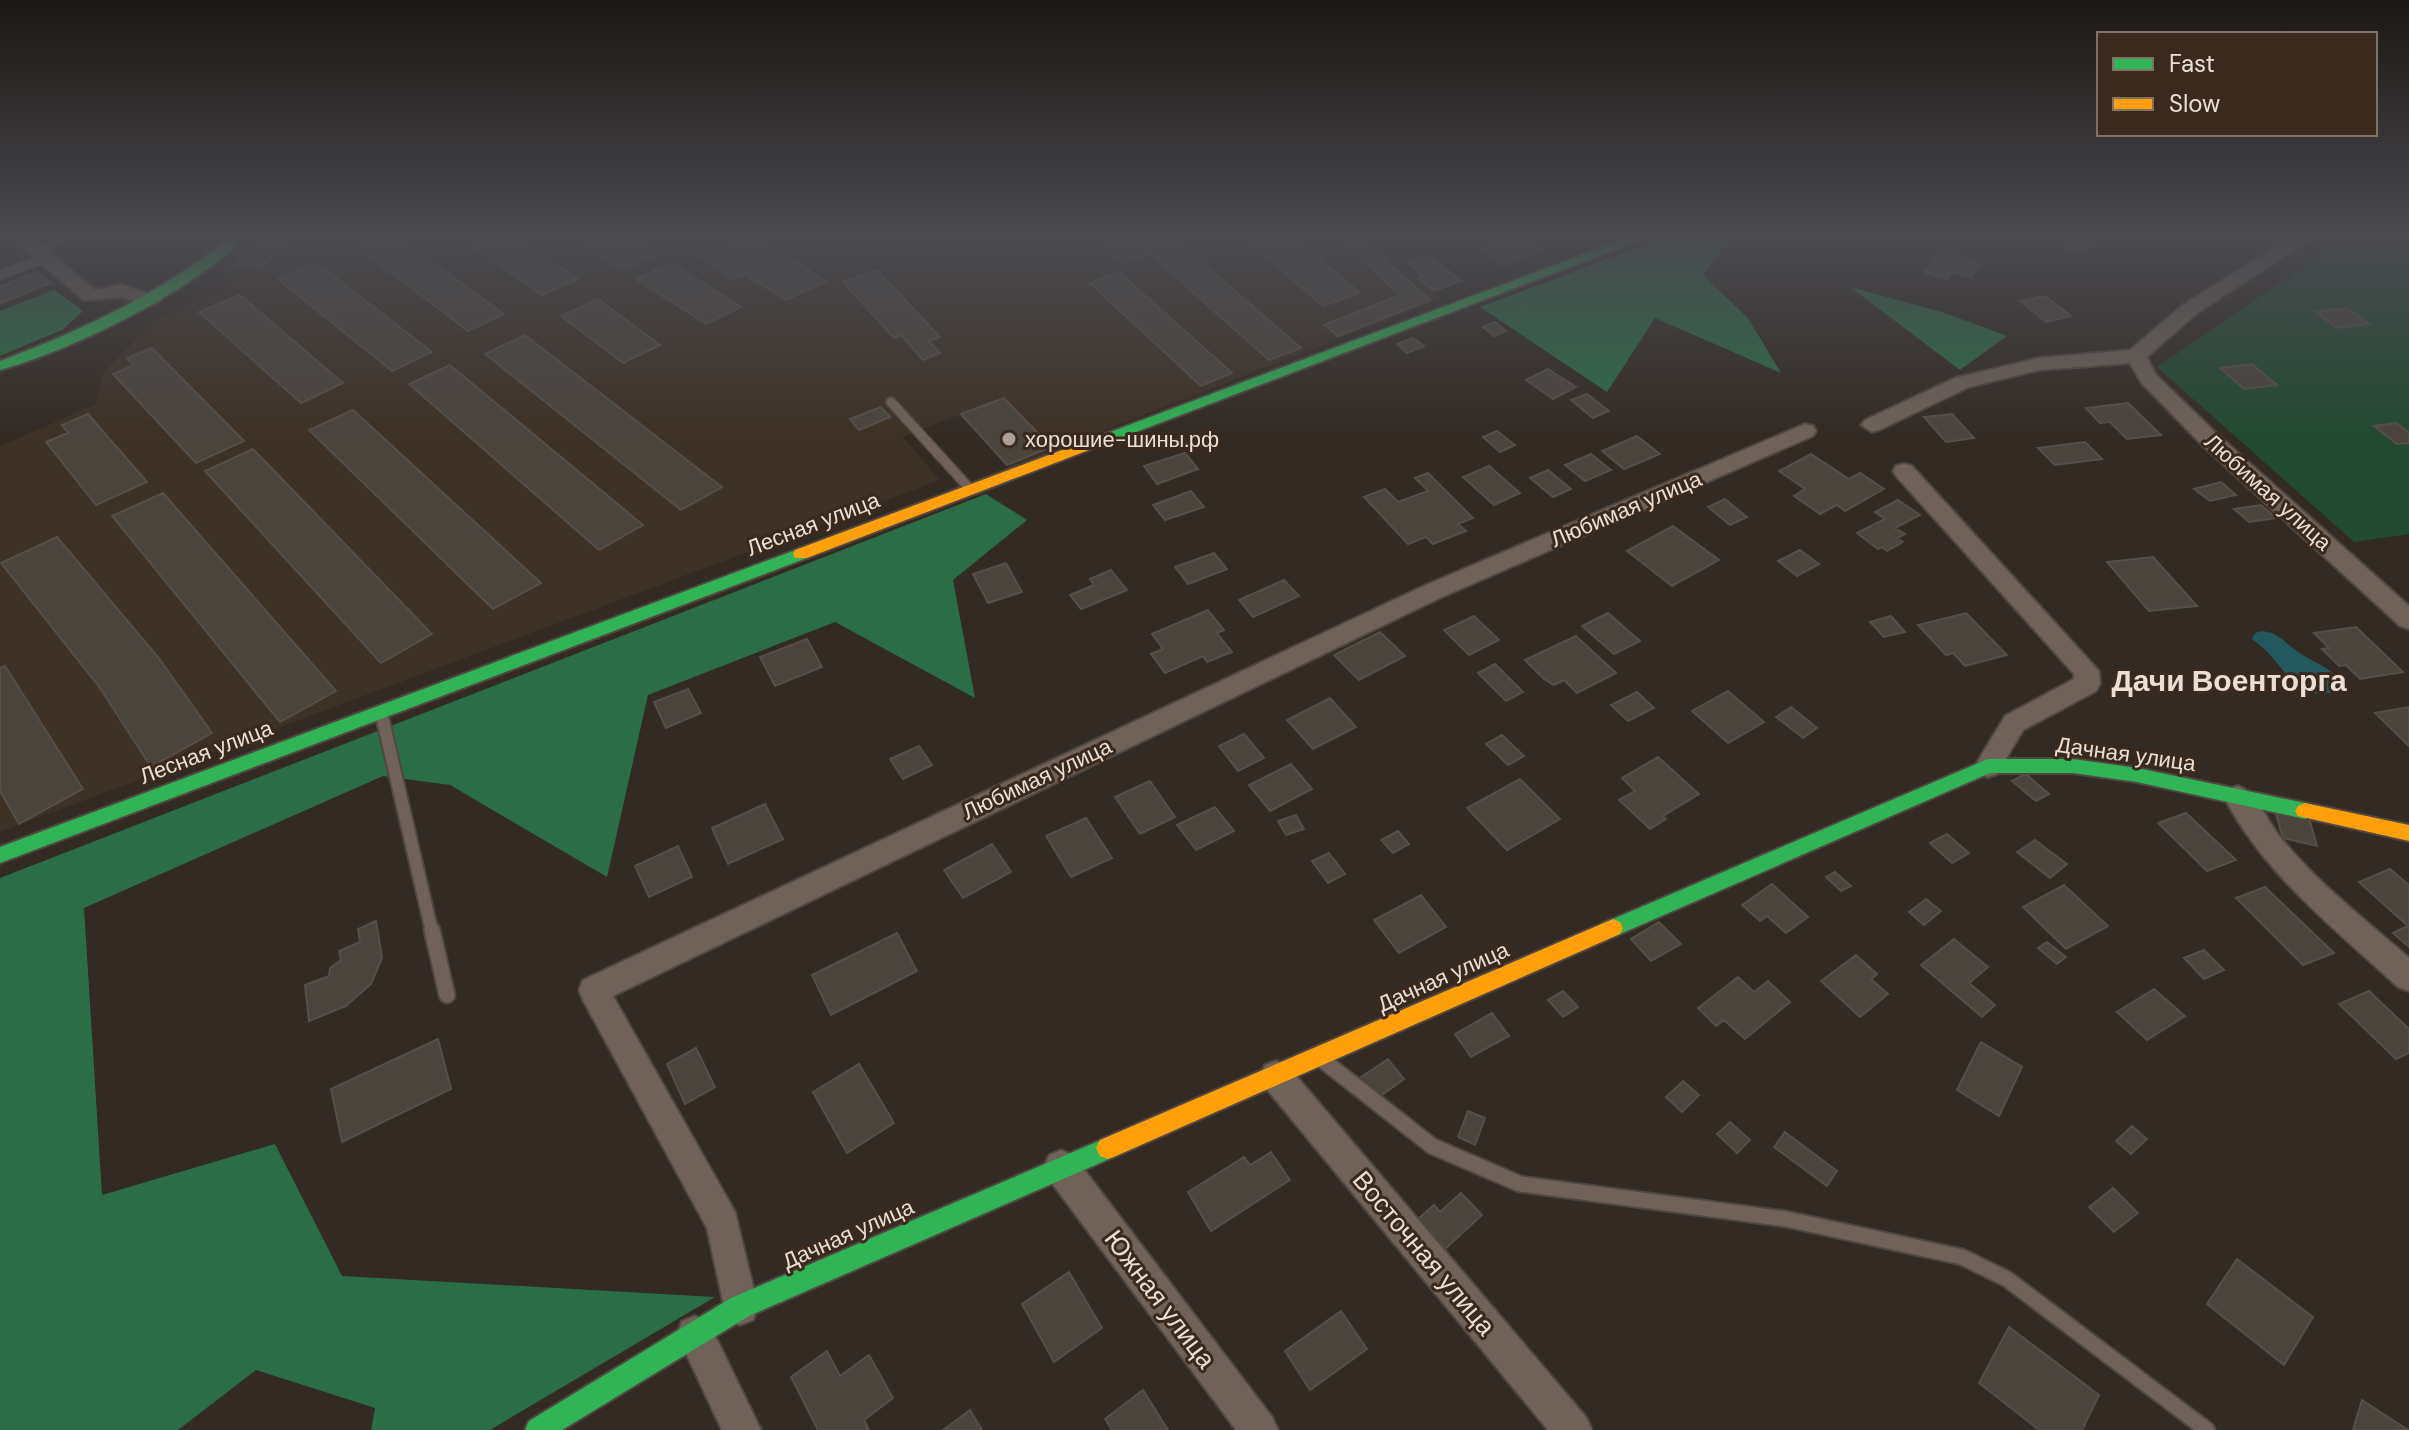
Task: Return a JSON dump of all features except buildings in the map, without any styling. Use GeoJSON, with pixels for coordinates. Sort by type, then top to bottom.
{"type":"FeatureCollection","features":[{"type":"Feature","properties":{"kind":"street"},"geometry":{"type":"LineString","coordinates":[[90,304],[90,310],[103,325]]}},
{"type":"Feature","properties":{"kind":"street"},"geometry":{"type":"LineString","coordinates":[[0,366],[103,325],[144,304]]}},
{"type":"Feature","properties":{"kind":"street","name":"Лесная улица"},"geometry":{"type":"LineString","coordinates":[[0,855],[1466,304]]}},
{"type":"Feature","properties":{"kind":"street"},"geometry":{"type":"LineString","coordinates":[[1872,425],[1962,382],[2039,364],[2136,356],[2198,304]]}},
{"type":"Feature","properties":{"kind":"street","name":"Любимая улица"},"geometry":{"type":"LineString","coordinates":[[2136,356],[2148,378],[2209,439],[2409,620]]}},
{"type":"Feature","properties":{"kind":"street","name":"Любимая улица"},"geometry":{"type":"LineString","coordinates":[[740,1307],[723,1224],[594,990],[1434,591],[1805,431]]}},
{"type":"Feature","properties":{"kind":"street"},"geometry":{"type":"LineString","coordinates":[[1904,471],[2086,671],[2087,684],[2070,696],[2014,723],[1988,766]]}},
{"type":"Feature","properties":{"kind":"street","name":"Дачная улица"},"geometry":{"type":"LineString","coordinates":[[538,1430],[740,1307],[1988,766],[2073,766],[2137,775],[2409,833]]}},
{"type":"Feature","properties":{"kind":"street"},"geometry":{"type":"LineString","coordinates":[[2238,797],[2271,847],[2321,898],[2409,977]]}},
{"type":"Feature","properties":{"kind":"street","name":"Восточная улица"},"geometry":{"type":"LineString","coordinates":[[1276,1076],[1573,1430]]}},
{"type":"Feature","properties":{"kind":"street","name":"Южная улица"},"geometry":{"type":"LineString","coordinates":[[1061,1167],[1259,1430]]}},
{"type":"Feature","properties":{"kind":"street"},"geometry":{"type":"LineString","coordinates":[[695,1334],[742,1430]]}},
{"type":"Feature","properties":{"kind":"lane"},"geometry":{"type":"LineString","coordinates":[[891,402],[971,490]]}},
{"type":"Feature","properties":{"kind":"lane"},"geometry":{"type":"LineString","coordinates":[[381,712],[447,995]]}},
{"type":"Feature","properties":{"kind":"lane"},"geometry":{"type":"LineString","coordinates":[[1319,1057],[1432,1146],[1520,1184],[1786,1219],[1962,1257],[2007,1279],[2207,1430]]}},
{"type":"Feature","properties":{"kind":"shaded area"},"geometry":{"type":"Polygon","coordinates":[[[193,304],[1428,304],[1011,467],[958,415],[903,437],[940,480],[0,832],[0,446],[96,404],[103,373],[158,318],[193,304]]]}},
{"type":"Feature","properties":{"kind":"green space"},"geometry":{"type":"Polygon","coordinates":[[[19,304],[73,304],[83,311],[62,330],[0,356],[0,311],[19,304]]]}},
{"type":"Feature","properties":{"kind":"green space"},"geometry":{"type":"Polygon","coordinates":[[[1489,304],[1733,304],[1748,318],[1781,373],[1655,318],[1607,392],[1480,307],[1489,304]]]}},
{"type":"Feature","properties":{"kind":"green space"},"geometry":{"type":"Polygon","coordinates":[[[1872,304],[1911,304],[2007,336],[1960,370],[1872,304]]]}},
{"type":"Feature","properties":{"kind":"green space"},"geometry":{"type":"Polygon","coordinates":[[[2249,304],[2409,304],[2409,534],[2354,542],[2157,367],[2249,304]]]}},
{"type":"Feature","properties":{"kind":"green space"},"geometry":{"type":"Polygon","coordinates":[[[986,494],[1027,520],[953,580],[975,698],[835,622],[648,695],[607,877],[450,785],[383,776],[84,908],[102,1195],[275,1144],[342,1276],[715,1297],[490,1430],[371,1430],[375,1408],[256,1370],[178,1430],[0,1430],[0,878],[986,494]]]}},
{"type":"Feature","properties":{"kind":"water"},"geometry":{"type":"Polygon","coordinates":[[[2262,631],[2279,637],[2350,688],[2329,693],[2302,689],[2252,639],[2255,633],[2262,631]]]}},
{"type":"Feature","properties":{"kind":"traffic: fast"},"geometry":{"type":"LineString","coordinates":[[0,366],[64,341],[141,304]]}},
{"type":"Feature","properties":{"kind":"traffic: fast"},"geometry":{"type":"LineString","coordinates":[[1102,440],[1465,304]]}},
{"type":"Feature","properties":{"kind":"traffic: fast"},"geometry":{"type":"LineString","coordinates":[[0,855],[801,554]]}},
{"type":"Feature","properties":{"kind":"traffic: fast"},"geometry":{"type":"LineString","coordinates":[[1613,928],[1988,766],[2073,766],[2137,775],[2305,811]]}},
{"type":"Feature","properties":{"kind":"traffic: fast"},"geometry":{"type":"LineString","coordinates":[[538,1430],[740,1307],[1108,1148]]}},
{"type":"Feature","properties":{"kind":"traffic: slow"},"geometry":{"type":"LineString","coordinates":[[801,554],[1102,440]]}},
{"type":"Feature","properties":{"kind":"traffic: slow"},"geometry":{"type":"LineString","coordinates":[[2305,811],[2409,833]]}},
{"type":"Feature","properties":{"kind":"traffic: slow"},"geometry":{"type":"LineString","coordinates":[[1108,1148],[1613,928]]}},
{"type":"Feature","properties":{"kind":"place","name":"хорошие-шины.рф"},"geometry":{"type":"Point","coordinates":[1009,439]}},
{"type":"Feature","properties":{"kind":"district","name":"Дачи Военторга"},"geometry":{"type":"Point","coordinates":[2229,680]}}]}
